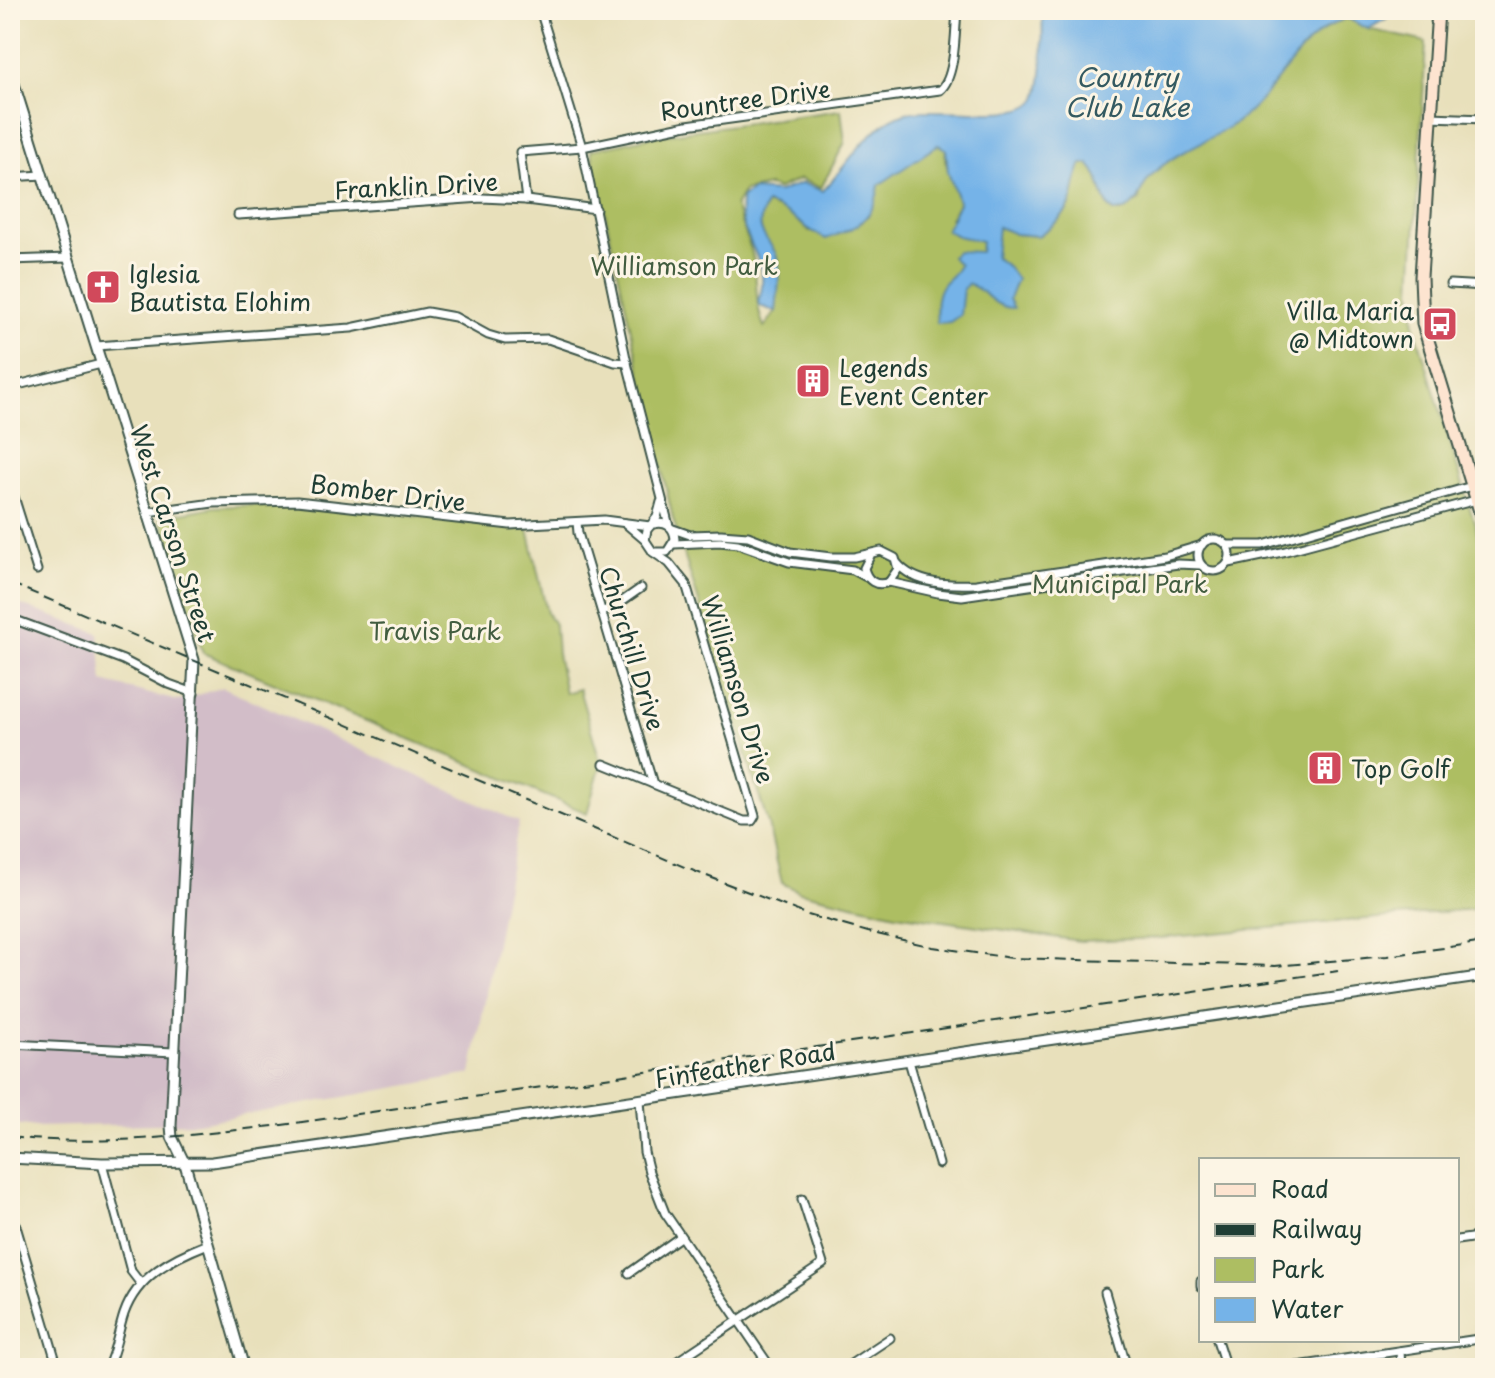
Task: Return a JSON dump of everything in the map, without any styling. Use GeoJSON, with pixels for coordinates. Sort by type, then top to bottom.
{"type":"FeatureCollection","features":[{"type":"Feature","properties":{"kind":"main road"},"geometry":{"type":"LineString","coordinates":[[1438,10],[1421,277],[1423,324],[1485,528]]}},
{"type":"Feature","properties":{"kind":"street"},"geometry":{"type":"LineString","coordinates":[[540,10],[582,147],[627,363],[671,528],[673,546]]}},
{"type":"Feature","properties":{"kind":"street","name":"Rountree Drive"},"geometry":{"type":"LineString","coordinates":[[526,200],[520,152],[582,147],[687,125],[940,90],[945,86],[951,70],[957,10]]}},
{"type":"Feature","properties":{"kind":"street","name":"West Carson Street"},"geometry":{"type":"LineString","coordinates":[[11,77],[192,653],[194,693],[172,1137],[185,1164],[241,1367]]}},
{"type":"Feature","properties":{"kind":"street"},"geometry":{"type":"LineString","coordinates":[[1430,117],[1485,119]]}},
{"type":"Feature","properties":{"kind":"street"},"geometry":{"type":"LineString","coordinates":[[10,177],[43,175]]}},
{"type":"Feature","properties":{"kind":"street","name":"Franklin Drive"},"geometry":{"type":"LineString","coordinates":[[238,215],[482,198],[596,209]]}},
{"type":"Feature","properties":{"kind":"street"},"geometry":{"type":"LineString","coordinates":[[10,260],[68,258]]}},
{"type":"Feature","properties":{"kind":"street"},"geometry":{"type":"LineString","coordinates":[[1450,284],[1485,286]]}},
{"type":"Feature","properties":{"kind":"street"},"geometry":{"type":"LineString","coordinates":[[96,346],[351,328],[427,312],[455,317],[488,335],[505,340],[548,339],[615,362],[627,363]]}},
{"type":"Feature","properties":{"kind":"street"},"geometry":{"type":"LineString","coordinates":[[10,387],[101,364]]}},
{"type":"Feature","properties":{"kind":"street"},"geometry":{"type":"LineString","coordinates":[[10,484],[37,570]]}},
{"type":"Feature","properties":{"kind":"street"},"geometry":{"type":"LineString","coordinates":[[652,525],[690,535],[748,536],[790,552],[819,556],[854,557],[887,552],[914,577],[945,584],[976,584],[1165,556],[1202,545],[1208,540],[1217,539],[1227,545],[1263,545],[1472,486]]}},
{"type":"Feature","properties":{"kind":"street"},"geometry":{"type":"LineString","coordinates":[[645,540],[662,500]]}},
{"type":"Feature","properties":{"kind":"street"},"geometry":{"type":"LineString","coordinates":[[623,522],[645,540],[653,552],[663,553],[673,546],[720,542],[738,544],[789,562],[853,570],[878,584],[889,582],[962,596],[1178,564],[1201,565],[1215,571],[1229,563],[1282,552],[1476,500]]}},
{"type":"Feature","properties":{"kind":"street","name":"Bomber Drive"},"geometry":{"type":"LineString","coordinates":[[148,512],[213,503],[297,501],[510,525],[577,522],[652,525]]}},
{"type":"Feature","properties":{"kind":"street","name":"Churchill Drive"},"geometry":{"type":"LineString","coordinates":[[577,522],[653,785]]}},
{"type":"Feature","properties":{"kind":"street"},"geometry":{"type":"LineString","coordinates":[[1201,565],[1198,555],[1202,545]]}},
{"type":"Feature","properties":{"kind":"street"},"geometry":{"type":"LineString","coordinates":[[1227,545],[1229,563]]}},
{"type":"Feature","properties":{"kind":"street","name":"Williamson Drive"},"geometry":{"type":"LineString","coordinates":[[673,546],[676,570]]}},
{"type":"Feature","properties":{"kind":"street","name":"Williamson Drive"},"geometry":{"type":"LineString","coordinates":[[653,552],[676,570],[686,584],[754,809],[752,821],[744,821],[653,785]]}},
{"type":"Feature","properties":{"kind":"street"},"geometry":{"type":"LineString","coordinates":[[868,579],[865,563],[871,554]]}},
{"type":"Feature","properties":{"kind":"street"},"geometry":{"type":"LineString","coordinates":[[889,582],[897,574],[897,563]]}},
{"type":"Feature","properties":{"kind":"street"},"geometry":{"type":"LineString","coordinates":[[602,611],[611,609],[641,588]]}},
{"type":"Feature","properties":{"kind":"street"},"geometry":{"type":"LineString","coordinates":[[10,696],[12,619],[123,660],[194,693]]}},
{"type":"Feature","properties":{"kind":"street"},"geometry":{"type":"LineString","coordinates":[[604,764],[653,785]]}},
{"type":"Feature","properties":{"kind":"street","name":"Finfeather Road"},"geometry":{"type":"LineString","coordinates":[[10,1158],[185,1164],[1485,976]]}},
{"type":"Feature","properties":{"kind":"street"},"geometry":{"type":"LineString","coordinates":[[10,1044],[174,1052]]}},
{"type":"Feature","properties":{"kind":"street"},"geometry":{"type":"LineString","coordinates":[[909,1061],[939,1164]]}},
{"type":"Feature","properties":{"kind":"street"},"geometry":{"type":"LineString","coordinates":[[640,1100],[644,1152],[665,1213],[771,1368]]}},
{"type":"Feature","properties":{"kind":"street"},"geometry":{"type":"LineString","coordinates":[[102,1163],[131,1271],[141,1284]]}},
{"type":"Feature","properties":{"kind":"street"},"geometry":{"type":"LineString","coordinates":[[667,1368],[823,1264],[802,1199]]}},
{"type":"Feature","properties":{"kind":"street"},"geometry":{"type":"LineString","coordinates":[[10,1206],[58,1368]]}},
{"type":"Feature","properties":{"kind":"street"},"geometry":{"type":"LineString","coordinates":[[1459,1240],[1485,1236]]}},
{"type":"Feature","properties":{"kind":"street"},"geometry":{"type":"LineString","coordinates":[[629,1273],[680,1237]]}},
{"type":"Feature","properties":{"kind":"street"},"geometry":{"type":"LineString","coordinates":[[107,1368],[125,1312],[141,1284],[169,1261],[208,1244]]}},
{"type":"Feature","properties":{"kind":"street"},"geometry":{"type":"LineString","coordinates":[[1105,1292],[1127,1368]]}},
{"type":"Feature","properties":{"kind":"street"},"geometry":{"type":"LineString","coordinates":[[845,1368],[890,1338]]}},
{"type":"Feature","properties":{"kind":"street"},"geometry":{"type":"LineString","coordinates":[[1459,1342],[1485,1338]]}},
{"type":"Feature","properties":{"kind":"street"},"geometry":{"type":"LineString","coordinates":[[1218,1342],[1226,1368]]}},
{"type":"Feature","properties":{"kind":"street"},"geometry":{"type":"LineString","coordinates":[[1284,1368],[1459,1342]]}},
{"type":"Feature","properties":{"kind":"street"},"geometry":{"type":"LineString","coordinates":[[1400,1351],[1401,1368]]}},
{"type":"Feature","properties":{"kind":"shaded area"},"geometry":{"type":"Polygon","coordinates":[[[10,601],[99,633],[103,682],[178,701],[223,687],[519,822],[471,1074],[198,1123],[35,1127],[10,1123],[10,601]]]}},
{"type":"Feature","properties":{"kind":"green space","name":"Municipal Park"},"geometry":{"type":"Polygon","coordinates":[[[1347,18],[1368,29],[1426,42],[1412,289],[1415,328],[1485,558],[1485,908],[1161,938],[1080,941],[896,914],[800,892],[782,883],[768,824],[673,519],[591,150],[655,136],[841,110],[845,142],[821,188],[800,179],[778,189],[769,186],[744,191],[735,206],[752,254],[758,308],[764,327],[776,312],[778,260],[763,237],[759,219],[766,204],[789,213],[809,231],[836,230],[856,225],[871,212],[878,185],[938,144],[946,148],[945,160],[959,203],[950,218],[995,238],[998,226],[1015,234],[1038,236],[1057,221],[1071,203],[1082,164],[1089,164],[1093,169],[1105,201],[1113,212],[1122,212],[1139,200],[1153,174],[1181,153],[1241,118],[1316,36],[1347,18]]]}},
{"type":"Feature","properties":{"kind":"green space","name":"Travis Park"},"geometry":{"type":"Polygon","coordinates":[[[273,504],[361,510],[528,529],[547,613],[555,626],[565,693],[579,689],[601,764],[587,813],[203,653],[160,517],[214,507],[273,504]]]}},
{"type":"Feature","properties":{"kind":"water","name":"Country Club Lake"},"geometry":{"type":"Polygon","coordinates":[[[1043,10],[1391,10],[1387,18],[1368,29],[1347,18],[1316,36],[1242,118],[1164,165],[1149,179],[1129,208],[1114,212],[1106,201],[1094,169],[1089,164],[1082,164],[1068,207],[1043,233],[1038,236],[1015,234],[998,227],[995,257],[1017,279],[1009,299],[1014,308],[994,302],[968,284],[963,289],[960,315],[950,322],[937,323],[939,293],[959,264],[951,257],[957,251],[980,252],[981,241],[957,236],[946,230],[959,203],[948,172],[946,149],[938,145],[879,185],[873,207],[862,221],[826,239],[766,204],[761,230],[775,253],[779,280],[776,312],[760,306],[762,273],[743,224],[742,197],[753,190],[779,192],[802,183],[823,191],[867,139],[900,115],[932,111],[998,112],[1031,105],[1038,95],[1042,75],[1043,10]]]}},
{"type":"Feature","properties":{"kind":"railway"},"geometry":{"type":"LineString","coordinates":[[10,583],[694,871],[808,915],[868,932],[933,947],[1012,958],[1275,966],[1387,956],[1485,942]]}},
{"type":"Feature","properties":{"kind":"railway"},"geometry":{"type":"LineString","coordinates":[[10,1137],[112,1140],[282,1125],[1338,971]]}},
{"type":"Feature","properties":{"kind":"place","name":"Iglesia Bautista Elohim"},"geometry":{"type":"Point","coordinates":[103,287]}},
{"type":"Feature","properties":{"kind":"place","name":"Villa Maria @ Midtown"},"geometry":{"type":"Point","coordinates":[1440,324]}},
{"type":"Feature","properties":{"kind":"place","name":"Legends Event Center"},"geometry":{"type":"Point","coordinates":[813,381]}},
{"type":"Feature","properties":{"kind":"place","name":"Top Golf"},"geometry":{"type":"Point","coordinates":[1325,768]}},
{"type":"Feature","properties":{"kind":"park label","name":"Williamson Park"},"geometry":{"type":"Point","coordinates":[684,265]}}]}
